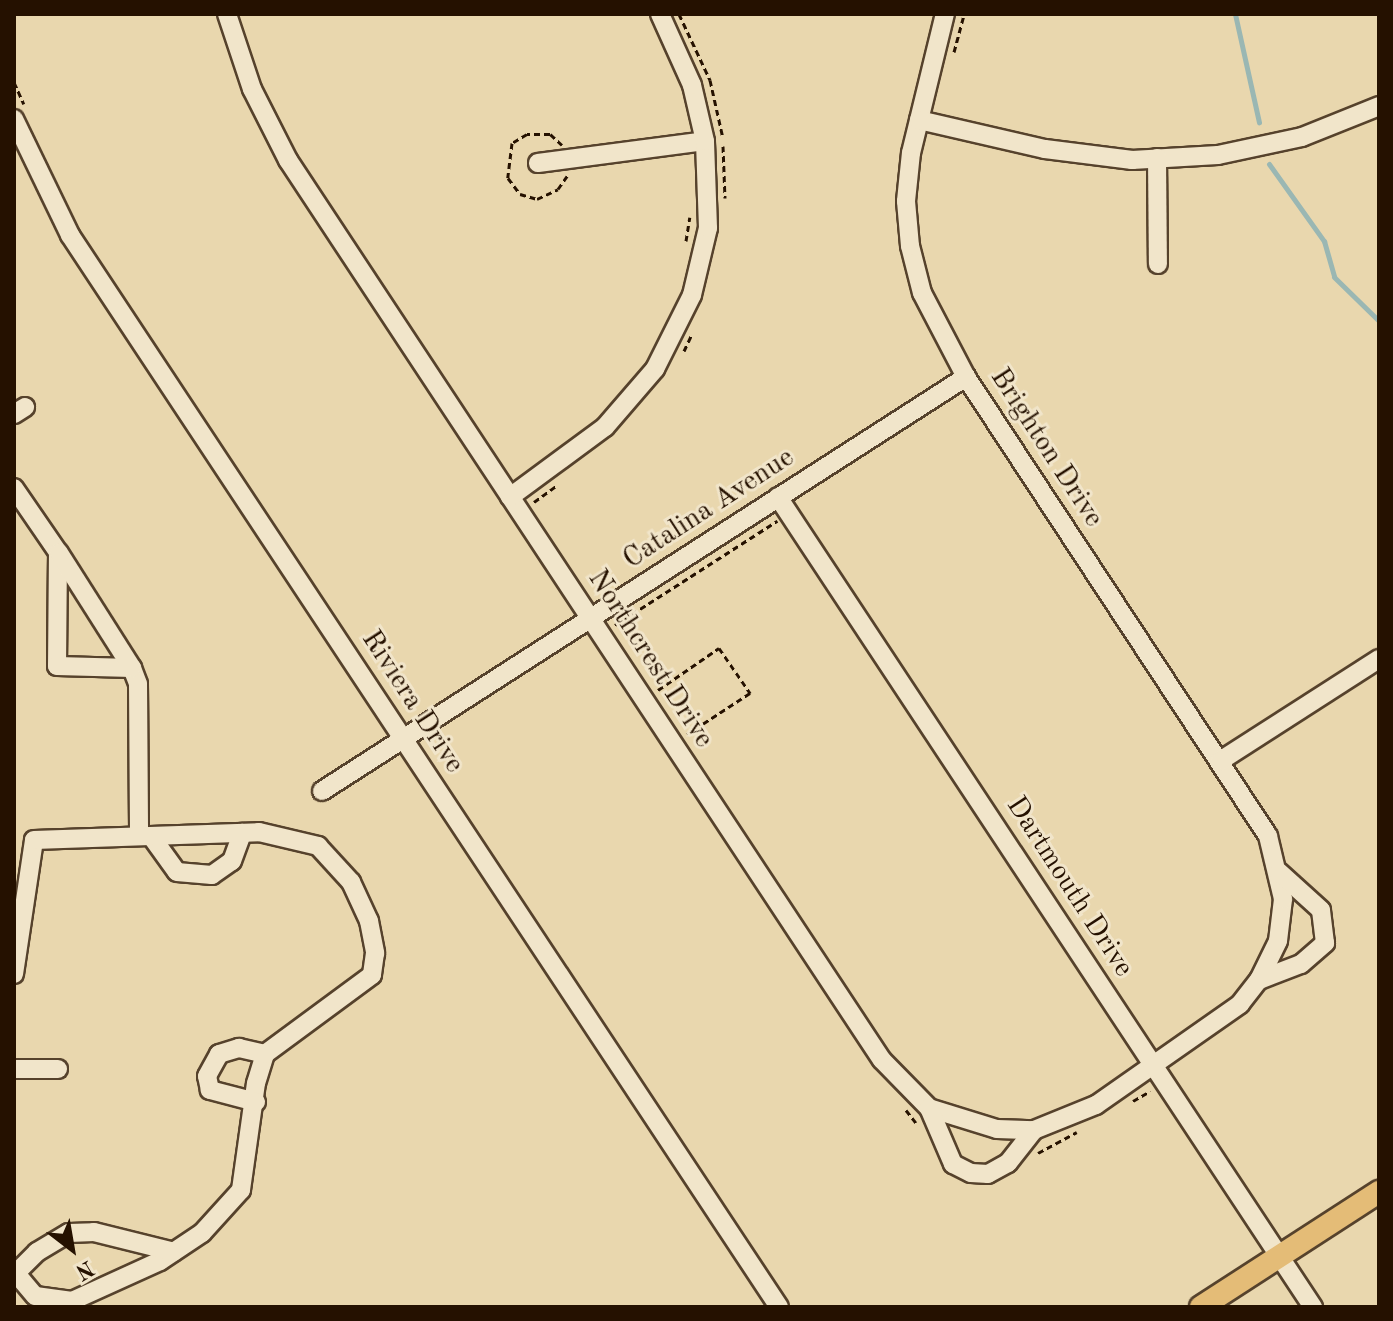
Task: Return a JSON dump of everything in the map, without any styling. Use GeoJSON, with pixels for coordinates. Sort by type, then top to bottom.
{"type":"FeatureCollection","features":[{"type":"Feature","properties":{"kind":"main road"},"geometry":{"type":"LineString","coordinates":[[1201,1307],[1379,1192]]}},
{"type":"Feature","properties":{"kind":"street","name":"Northcrest Drive"},"geometry":{"type":"LineString","coordinates":[[227,14],[252,89],[288,160],[510,497],[602,626],[882,1060],[929,1108],[997,1129],[1034,1130],[1096,1105],[1154,1067]]}},
{"type":"Feature","properties":{"kind":"street"},"geometry":{"type":"LineString","coordinates":[[510,497],[605,427],[655,369],[692,295],[708,228],[705,141],[692,85],[660,14]]}},
{"type":"Feature","properties":{"kind":"street","name":"Brighton Drive"},"geometry":{"type":"LineString","coordinates":[[945,14],[919,120],[906,201],[910,246],[922,293],[966,377],[1268,836],[1279,872],[1283,921],[1259,980],[1214,1026],[1154,1067]]}},
{"type":"Feature","properties":{"kind":"street"},"geometry":{"type":"LineString","coordinates":[[919,120],[1045,149],[1157,158],[1218,155],[1302,137],[1379,106]]}},
{"type":"Feature","properties":{"kind":"street","name":"Riviera Drive"},"geometry":{"type":"LineString","coordinates":[[20,114],[70,235],[779,1307]]}},
{"type":"Feature","properties":{"kind":"street"},"geometry":{"type":"LineString","coordinates":[[538,163],[705,141]]}},
{"type":"Feature","properties":{"kind":"street"},"geometry":{"type":"LineString","coordinates":[[1157,158],[1158,264]]}},
{"type":"Feature","properties":{"kind":"street","name":"Catalina Avenue"},"geometry":{"type":"LineString","coordinates":[[322,791],[403,739],[602,626],[778,497],[966,377]]}},
{"type":"Feature","properties":{"kind":"street"},"geometry":{"type":"LineString","coordinates":[[14,488],[132,668],[138,684],[145,836],[177,872],[212,875],[232,861],[242,833]]}},
{"type":"Feature","properties":{"kind":"street","name":"Dartmouth Drive"},"geometry":{"type":"LineString","coordinates":[[778,497],[1313,1307]]}},
{"type":"Feature","properties":{"kind":"street"},"geometry":{"type":"LineString","coordinates":[[58,552],[57,666],[132,668]]}},
{"type":"Feature","properties":{"kind":"street"},"geometry":{"type":"LineString","coordinates":[[1220,761],[1379,659]]}},
{"type":"Feature","properties":{"kind":"street"},"geometry":{"type":"LineString","coordinates":[[14,837],[34,840],[242,833],[318,846],[351,882],[369,921],[375,953],[372,975],[265,1054],[241,1190],[202,1233],[174,1252],[72,1301],[35,1296],[15,1272],[37,1252],[69,1233],[94,1232],[174,1252]]}},
{"type":"Feature","properties":{"kind":"street"},"geometry":{"type":"LineString","coordinates":[[14,974],[34,840]]}},
{"type":"Feature","properties":{"kind":"street","name":"Brighton Drive"},"geometry":{"type":"LineString","coordinates":[[1259,980],[1301,964],[1325,943],[1321,910],[1279,872]]}},
{"type":"Feature","properties":{"kind":"street"},"geometry":{"type":"LineString","coordinates":[[256,1102],[210,1090],[207,1076],[219,1054],[239,1048],[265,1054]]}},
{"type":"Feature","properties":{"kind":"street"},"geometry":{"type":"LineString","coordinates":[[14,1069],[58,1069]]}},
{"type":"Feature","properties":{"kind":"street"},"geometry":{"type":"LineString","coordinates":[[929,1108],[953,1164],[971,1173],[988,1174],[1008,1163],[1034,1130]]}},
{"type":"Feature","properties":{"kind":"path"},"geometry":{"type":"LineString","coordinates":[[679,14],[716,106],[724,201]]}},
{"type":"Feature","properties":{"kind":"path"},"geometry":{"type":"LineString","coordinates":[[954,56],[964,14]]}},
{"type":"Feature","properties":{"kind":"path"},"geometry":{"type":"LineString","coordinates":[[14,82],[20,114]]}},
{"type":"Feature","properties":{"kind":"path"},"geometry":{"type":"LineString","coordinates":[[564,147],[550,134],[527,134],[512,143],[508,178],[520,194],[537,199],[558,189],[568,174]]}},
{"type":"Feature","properties":{"kind":"path"},"geometry":{"type":"LineString","coordinates":[[685,249],[690,214]]}},
{"type":"Feature","properties":{"kind":"path"},"geometry":{"type":"LineString","coordinates":[[681,355],[693,332]]}},
{"type":"Feature","properties":{"kind":"path"},"geometry":{"type":"LineString","coordinates":[[534,502],[558,484]]}},
{"type":"Feature","properties":{"kind":"path"},"geometry":{"type":"LineString","coordinates":[[602,626],[777,521],[785,534]]}},
{"type":"Feature","properties":{"kind":"path"},"geometry":{"type":"LineString","coordinates":[[602,626],[624,638]]}},
{"type":"Feature","properties":{"kind":"path"},"geometry":{"type":"LineString","coordinates":[[658,690],[719,648],[750,693],[687,734]]}},
{"type":"Feature","properties":{"kind":"path"},"geometry":{"type":"LineString","coordinates":[[649,677],[665,701]]}},
{"type":"Feature","properties":{"kind":"path"},"geometry":{"type":"LineString","coordinates":[[679,723],[695,747]]}},
{"type":"Feature","properties":{"kind":"path"},"geometry":{"type":"LineString","coordinates":[[1131,1102],[1154,1088]]}},
{"type":"Feature","properties":{"kind":"path"},"geometry":{"type":"LineString","coordinates":[[897,1099],[921,1129]]}},
{"type":"Feature","properties":{"kind":"path"},"geometry":{"type":"LineString","coordinates":[[1029,1161],[1085,1128]]}},
{"type":"Feature","properties":{"kind":"waterway"},"geometry":{"type":"LineString","coordinates":[[1235,14],[1259,122]]}},
{"type":"Feature","properties":{"kind":"waterway"},"geometry":{"type":"LineString","coordinates":[[1269,164],[1324,241],[1334,277],[1379,321]]}}]}
